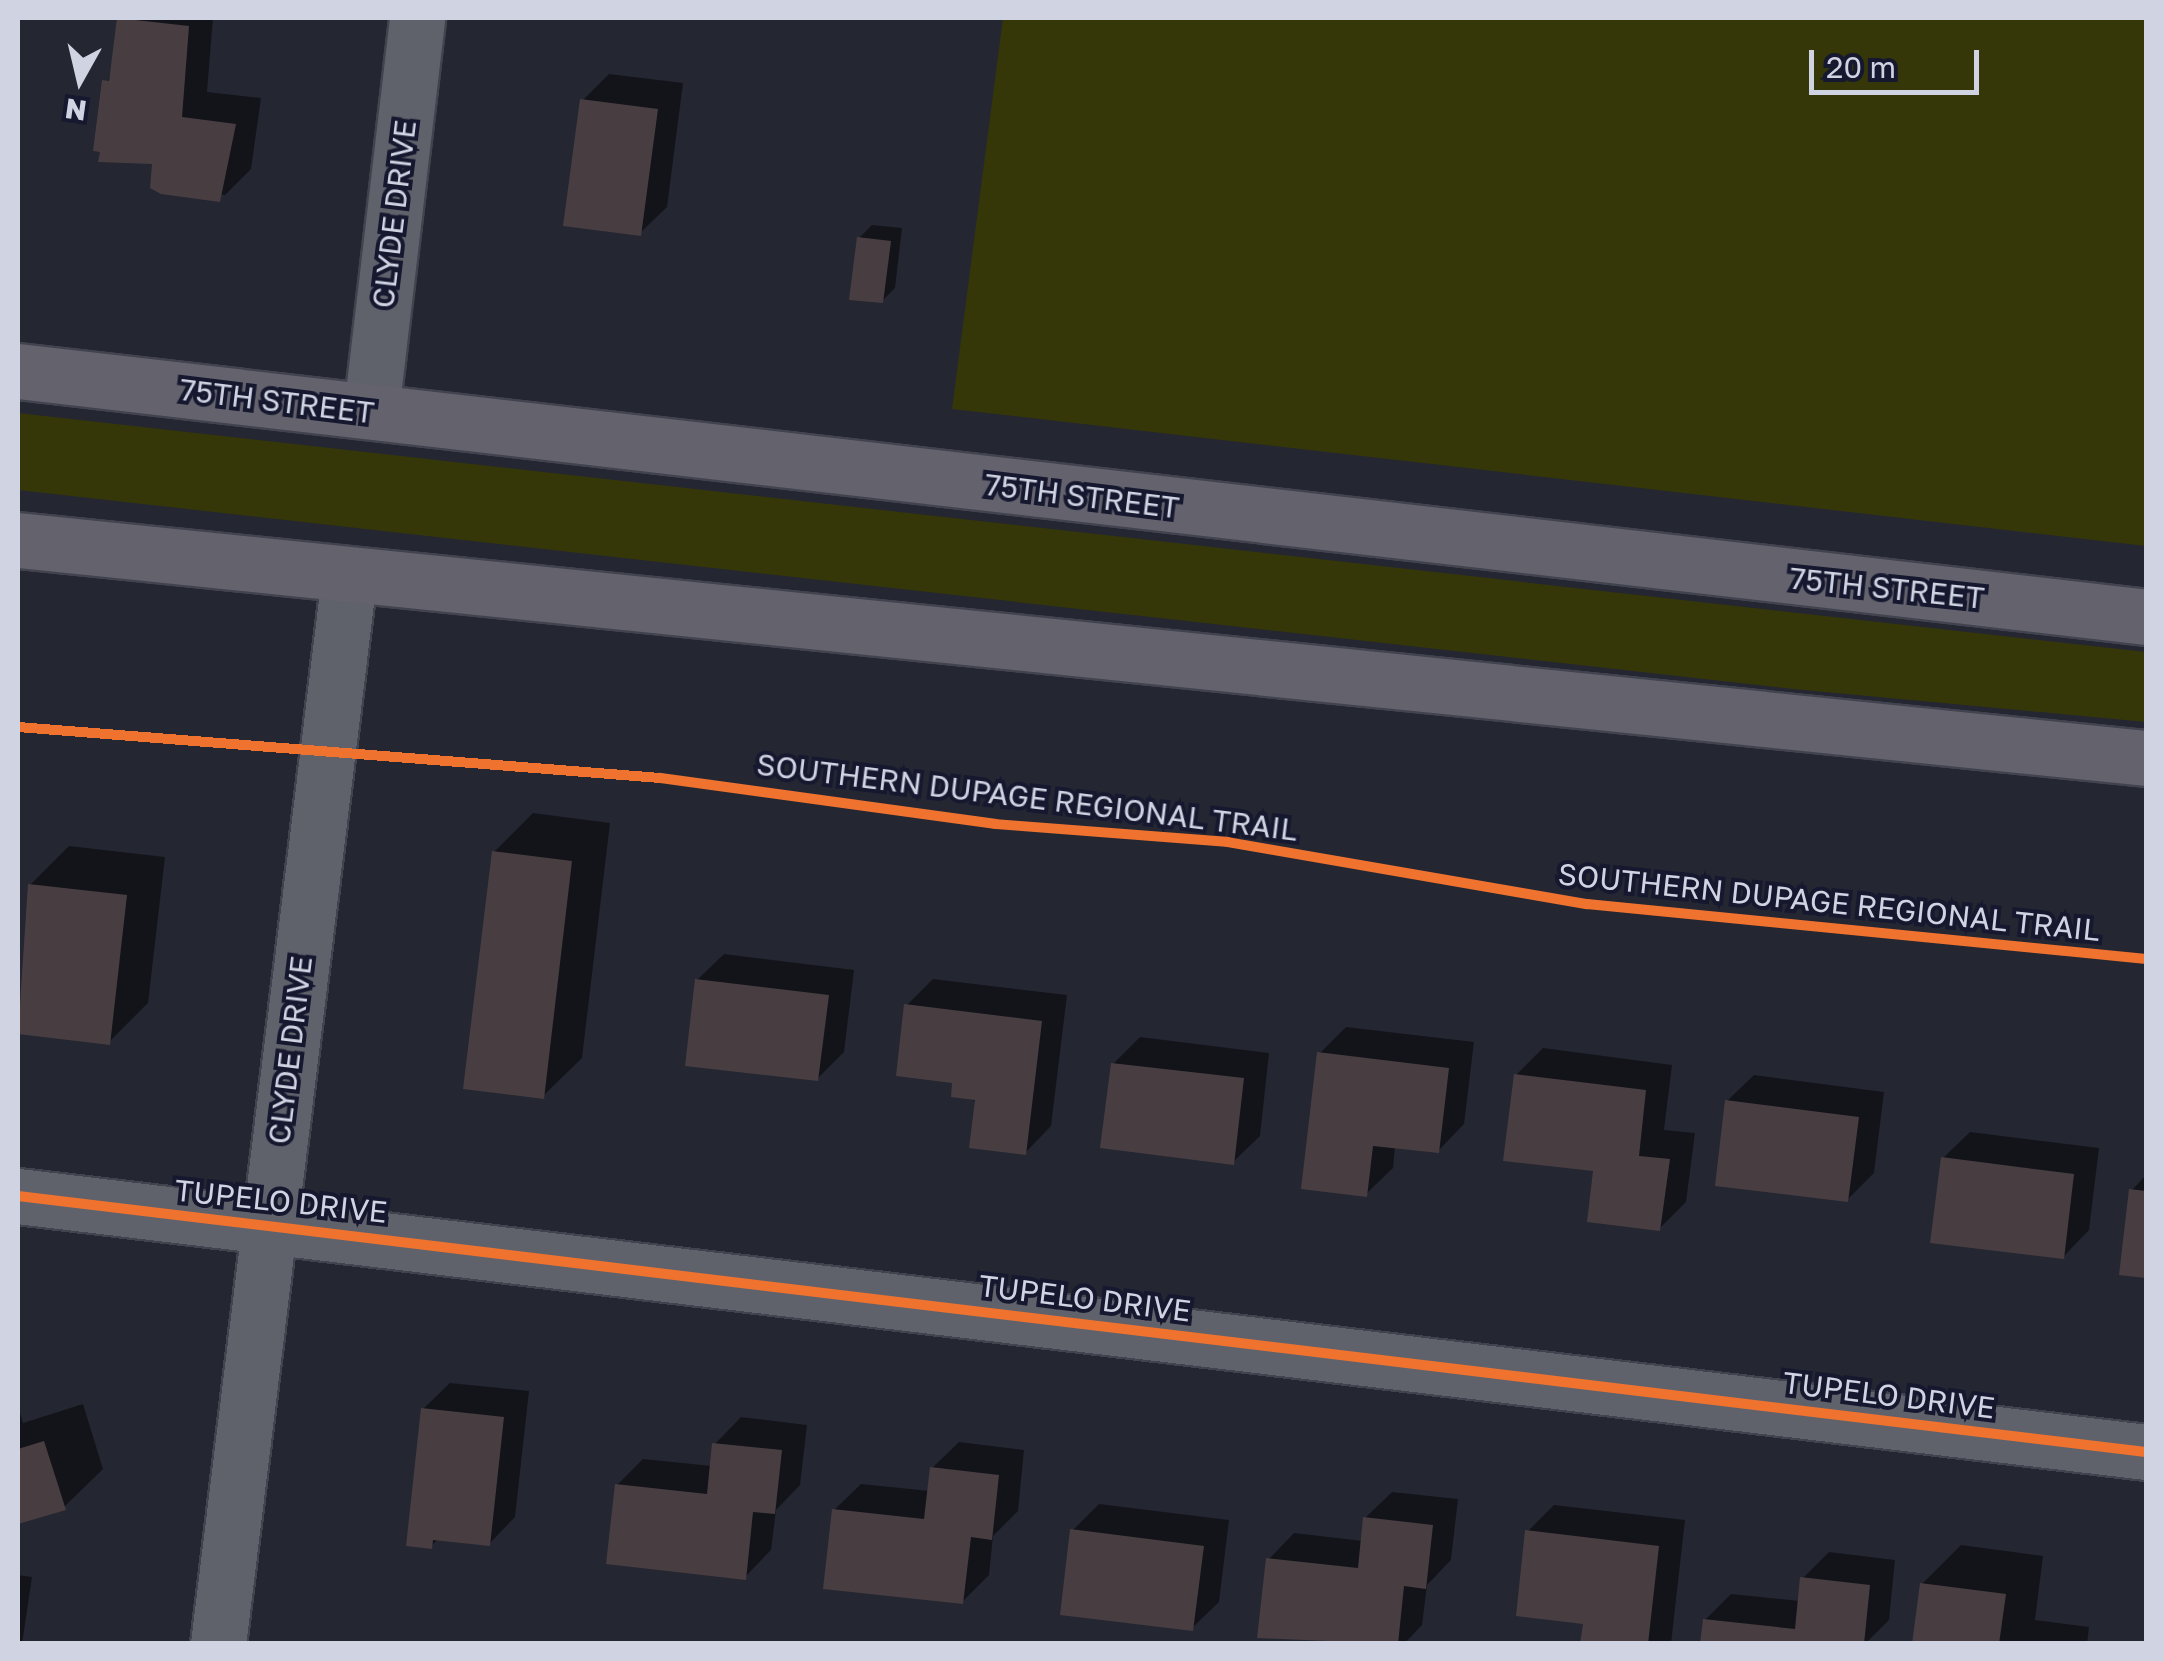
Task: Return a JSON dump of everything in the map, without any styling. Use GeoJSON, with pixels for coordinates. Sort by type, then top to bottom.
{"type":"FeatureCollection","features":[{"type":"Feature","properties":{"kind":"main road","name":"75TH STREET"},"geometry":{"type":"LineString","coordinates":[[18,371],[2146,617]]}},
{"type":"Feature","properties":{"kind":"main road"},"geometry":{"type":"LineString","coordinates":[[18,540],[349,577],[2146,758]]}},
{"type":"Feature","properties":{"kind":"street","name":"CLYDE DRIVE"},"geometry":{"type":"LineString","coordinates":[[371,411],[417,18]]}},
{"type":"Feature","properties":{"kind":"street","name":"CLYDE DRIVE"},"geometry":{"type":"LineString","coordinates":[[218,1644],[349,577]]}},
{"type":"Feature","properties":{"kind":"street","name":"TUPELO DRIVE"},"geometry":{"type":"LineString","coordinates":[[18,1196],[2146,1452]]}},
{"type":"Feature","properties":{"kind":"shaded area"},"geometry":{"type":"Polygon","coordinates":[[[1003,18],[2146,18],[2146,546],[952,409],[1003,18]]]}},
{"type":"Feature","properties":{"kind":"shaded area"},"geometry":{"type":"Polygon","coordinates":[[[18,413],[2146,652],[2146,722],[1793,689],[18,490],[18,413]]]}},
{"type":"Feature","properties":{"kind":"building"},"geometry":{"type":"Polygon","coordinates":[[[117,18],[189,26],[182,117],[236,124],[220,202],[161,194],[150,188],[152,164],[98,162],[100,152],[93,151],[102,80],[109,81],[117,18]]]}},
{"type":"Feature","properties":{"kind":"building"},"geometry":{"type":"Polygon","coordinates":[[[580,99],[658,109],[641,236],[563,226],[580,99]]]}},
{"type":"Feature","properties":{"kind":"building"},"geometry":{"type":"Polygon","coordinates":[[[857,237],[891,241],[883,303],[849,300],[857,237]]]}},
{"type":"Feature","properties":{"kind":"building"},"geometry":{"type":"Polygon","coordinates":[[[492,851],[572,861],[544,1099],[463,1089],[492,851]]]}},
{"type":"Feature","properties":{"kind":"building"},"geometry":{"type":"Polygon","coordinates":[[[28,884],[127,895],[110,1045],[18,1034],[28,884]]]}},
{"type":"Feature","properties":{"kind":"building"},"geometry":{"type":"Polygon","coordinates":[[[695,979],[829,995],[818,1081],[685,1066],[695,979]]]}},
{"type":"Feature","properties":{"kind":"building"},"geometry":{"type":"Polygon","coordinates":[[[904,1004],[1042,1021],[1026,1155],[969,1148],[975,1100],[951,1097],[952,1083],[896,1076],[904,1004]]]}},
{"type":"Feature","properties":{"kind":"building"},"geometry":{"type":"Polygon","coordinates":[[[1317,1052],[1449,1068],[1439,1153],[1373,1146],[1367,1197],[1301,1189],[1317,1052]]]}},
{"type":"Feature","properties":{"kind":"building"},"geometry":{"type":"Polygon","coordinates":[[[1111,1063],[1244,1078],[1234,1165],[1100,1148],[1111,1063]]]}},
{"type":"Feature","properties":{"kind":"building"},"geometry":{"type":"Polygon","coordinates":[[[1514,1074],[1646,1090],[1639,1156],[1670,1159],[1660,1231],[1587,1222],[1593,1171],[1503,1161],[1514,1074]]]}},
{"type":"Feature","properties":{"kind":"building"},"geometry":{"type":"Polygon","coordinates":[[[1725,1100],[1859,1117],[1848,1202],[1715,1186],[1725,1100]]]}},
{"type":"Feature","properties":{"kind":"building"},"geometry":{"type":"Polygon","coordinates":[[[1941,1157],[2074,1174],[2064,1259],[1930,1243],[1941,1157]]]}},
{"type":"Feature","properties":{"kind":"building"},"geometry":{"type":"Polygon","coordinates":[[[2129,1189],[2146,1191],[2146,1278],[2119,1275],[2129,1189]]]}},
{"type":"Feature","properties":{"kind":"building"},"geometry":{"type":"Polygon","coordinates":[[[421,1408],[504,1417],[490,1546],[433,1540],[432,1549],[406,1546],[421,1408]]]}},
{"type":"Feature","properties":{"kind":"building"},"geometry":{"type":"Polygon","coordinates":[[[44,1441],[66,1510],[18,1524],[18,1449],[44,1441]]]}},
{"type":"Feature","properties":{"kind":"building"},"geometry":{"type":"Polygon","coordinates":[[[712,1443],[782,1450],[775,1514],[753,1512],[746,1580],[606,1564],[615,1484],[707,1494],[712,1443]]]}},
{"type":"Feature","properties":{"kind":"building"},"geometry":{"type":"Polygon","coordinates":[[[930,1467],[999,1475],[992,1540],[971,1537],[963,1604],[823,1589],[832,1509],[924,1519],[930,1467]]]}},
{"type":"Feature","properties":{"kind":"building"},"geometry":{"type":"Polygon","coordinates":[[[1363,1517],[1433,1525],[1426,1589],[1404,1586],[1398,1644],[1257,1638],[1266,1558],[1358,1568],[1363,1517]]]}},
{"type":"Feature","properties":{"kind":"building"},"geometry":{"type":"Polygon","coordinates":[[[1070,1529],[1204,1546],[1193,1631],[1060,1615],[1070,1529]]]}},
{"type":"Feature","properties":{"kind":"building"},"geometry":{"type":"Polygon","coordinates":[[[1525,1530],[1659,1546],[1648,1644],[1580,1644],[1583,1624],[1516,1616],[1525,1530]]]}},
{"type":"Feature","properties":{"kind":"building"},"geometry":{"type":"Polygon","coordinates":[[[1800,1577],[1870,1585],[1864,1644],[1700,1644],[1703,1619],[1795,1629],[1800,1577]]]}},
{"type":"Feature","properties":{"kind":"building"},"geometry":{"type":"Polygon","coordinates":[[[1920,1583],[2006,1594],[1999,1644],[1912,1644],[1920,1583]]]}},
{"type":"Feature","properties":{"kind":"cycle path","name":"SOUTHERN DUPAGE REGIONAL TRAIL"},"geometry":{"type":"LineString","coordinates":[[18,727],[660,778],[995,824],[1227,842],[1587,904],[2146,959]]}},
{"type":"Feature","properties":{"kind":"cycle path"},"geometry":{"type":"LineString","coordinates":[[18,1196],[2146,1452]]}}]}
